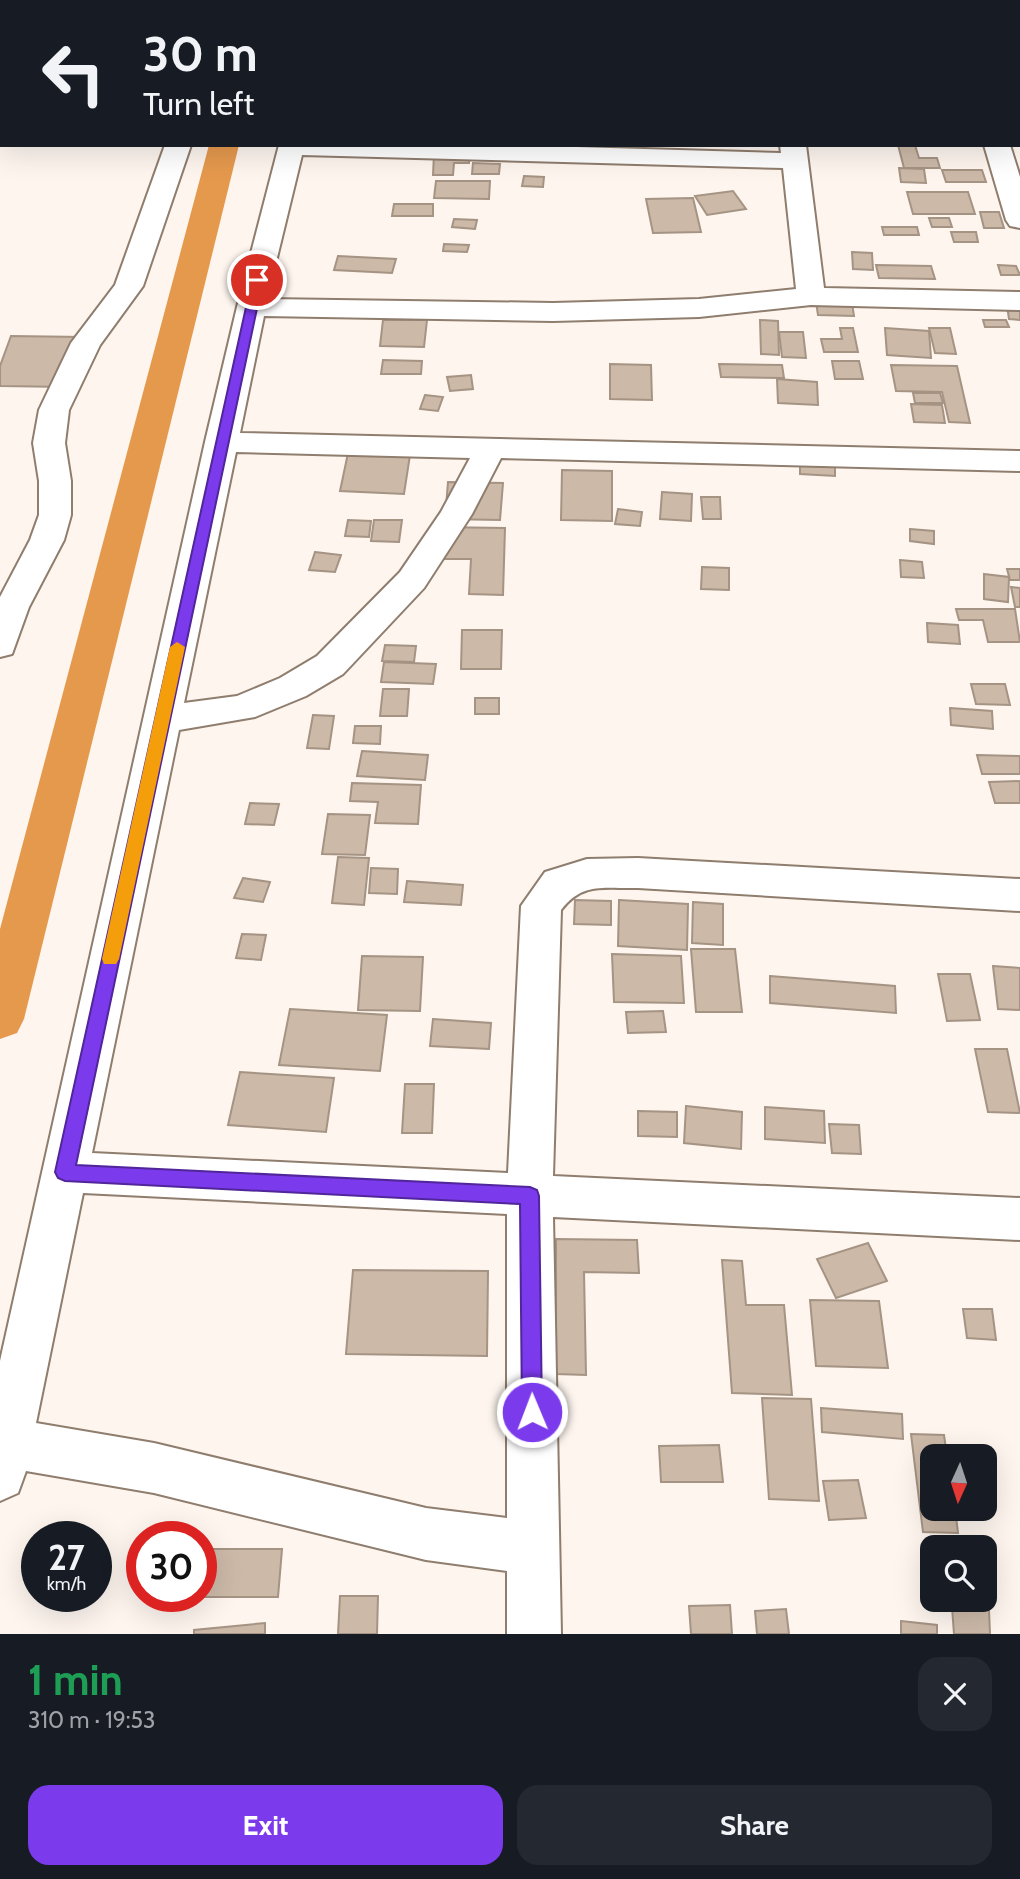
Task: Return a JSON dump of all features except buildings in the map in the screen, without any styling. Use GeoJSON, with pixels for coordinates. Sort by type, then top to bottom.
{"type":"FeatureCollection","features":[{"type":"Feature","properties":{"kind":"street"},"geometry":{"type":"LineString","coordinates":[[0,645],[12,607],[47,540],[55,515],[55,481],[49,443],[54,410],[66,380],[86,343],[130,286],[177,147]]}},
{"type":"Feature","properties":{"kind":"street"},"geometry":{"type":"LineString","coordinates":[[292,147],[251,307],[221,442],[3,1459],[154,1468],[426,1534],[534,1548]]}},
{"type":"Feature","properties":{"kind":"street"},"geometry":{"type":"LineString","coordinates":[[364,147],[794,153],[811,296]]}},
{"type":"Feature","properties":{"kind":"street"},"geometry":{"type":"LineString","coordinates":[[1007,157],[1020,220]]}},
{"type":"Feature","properties":{"kind":"street"},"geometry":{"type":"LineString","coordinates":[[251,307],[566,312],[699,308],[811,296],[1020,301]]}},
{"type":"Feature","properties":{"kind":"street"},"geometry":{"type":"LineString","coordinates":[[221,442],[1020,461]]}},
{"type":"Feature","properties":{"kind":"street"},"geometry":{"type":"LineString","coordinates":[[162,719],[242,708],[293,687],[330,665],[412,580],[456,514],[490,449]]}},
{"type":"Feature","properties":{"kind":"street"},"geometry":{"type":"LineString","coordinates":[[534,1634],[530,1196],[541,906],[559,883],[587,874],[638,873],[1020,895]]}},
{"type":"Feature","properties":{"kind":"street"},"geometry":{"type":"LineString","coordinates":[[65,1172],[1020,1219]]}},
{"type":"Feature","properties":{"kind":"waterway"},"geometry":{"type":"LineString","coordinates":[[0,1019],[223,147]]}},
{"type":"Feature","properties":{"kind":"slow traffic"},"geometry":{"type":"LineString","coordinates":[[110,959],[177,647]]}},
{"type":"Feature","properties":{"kind":"route"},"geometry":{"type":"LineString","coordinates":[[257,280],[65,1172],[530,1196],[532,1412]]}}]}
